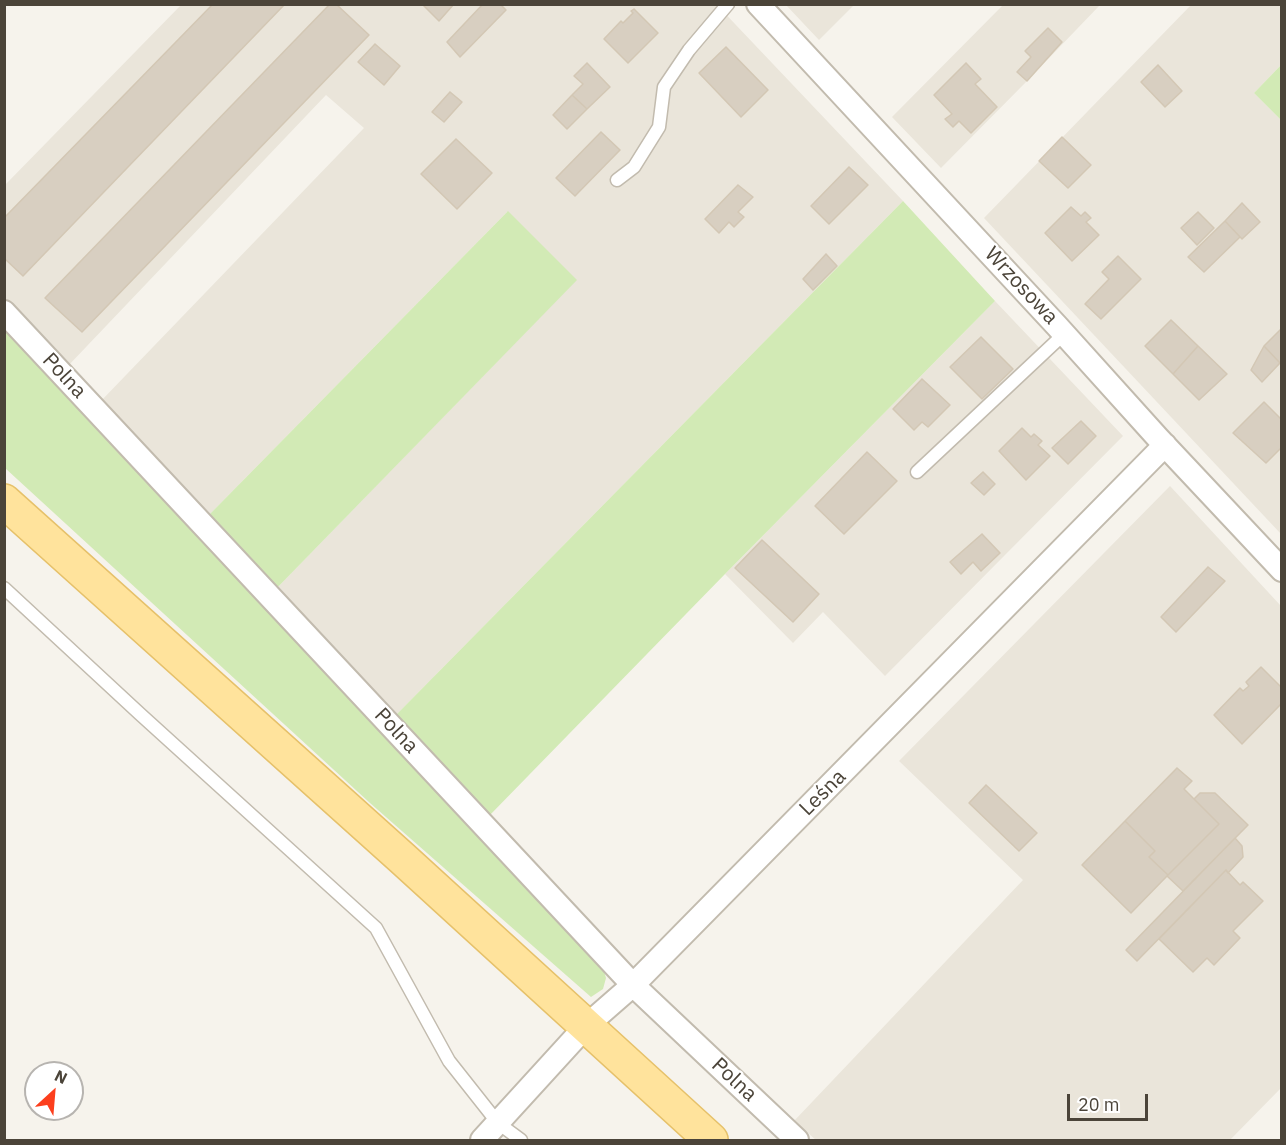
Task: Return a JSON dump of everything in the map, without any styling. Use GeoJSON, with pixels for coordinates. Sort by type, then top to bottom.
{"type":"FeatureCollection","features":[{"type":"Feature","properties":{"kind":"main road"},"geometry":{"type":"LineString","coordinates":[[4,501],[402,858],[711,1140]]}},
{"type":"Feature","properties":{"kind":"street","name":"Wrzosowa"},"geometry":{"type":"LineString","coordinates":[[758,4],[1281,570]]}},
{"type":"Feature","properties":{"kind":"street","name":"Polna"},"geometry":{"type":"LineString","coordinates":[[4,312],[633,985],[797,1140]]}},
{"type":"Feature","properties":{"kind":"street","name":"Leśna"},"geometry":{"type":"LineString","coordinates":[[482,1140],[586,1026],[633,985],[1165,445]]}},
{"type":"Feature","properties":{"kind":"lane"},"geometry":{"type":"LineString","coordinates":[[617,180],[634,167],[659,127],[664,87],[689,50],[728,4]]}},
{"type":"Feature","properties":{"kind":"lane"},"geometry":{"type":"LineString","coordinates":[[917,472],[1064,334]]}},
{"type":"Feature","properties":{"kind":"lane"},"geometry":{"type":"LineString","coordinates":[[4,588],[376,928],[449,1061],[498,1123],[521,1140]]}},
{"type":"Feature","properties":{"kind":"shaded area"},"geometry":{"type":"Polygon","coordinates":[[[181,5],[717,5],[903,201],[395,716],[275,590],[576,280],[507,212],[207,517],[100,402],[364,128],[326,95],[67,367],[5,300],[5,185],[181,5]]]}},
{"type":"Feature","properties":{"kind":"shaded area"},"geometry":{"type":"Polygon","coordinates":[[[786,5],[854,5],[819,40],[786,5]]]}},
{"type":"Feature","properties":{"kind":"shaded area"},"geometry":{"type":"Polygon","coordinates":[[[1003,5],[1100,5],[941,168],[892,117],[1003,5]]]}},
{"type":"Feature","properties":{"kind":"shaded area"},"geometry":{"type":"Polygon","coordinates":[[[1191,5],[1281,5],[1281,65],[1254,93],[1281,120],[1281,534],[984,218],[1191,5]]]}},
{"type":"Feature","properties":{"kind":"shaded area"},"geometry":{"type":"Polygon","coordinates":[[[995,301],[1123,436],[885,676],[823,612],[793,643],[725,574],[995,301]]]}},
{"type":"Feature","properties":{"kind":"shaded area"},"geometry":{"type":"Polygon","coordinates":[[[1170,486],[1281,606],[1281,1088],[1230,1140],[816,1140],[794,1121],[1023,880],[899,761],[1170,486]]]}},
{"type":"Feature","properties":{"kind":"green space"},"geometry":{"type":"Polygon","coordinates":[[[1281,65],[1281,120],[1254,93],[1281,65]]]}},
{"type":"Feature","properties":{"kind":"green space"},"geometry":{"type":"Polygon","coordinates":[[[903,201],[995,301],[489,816],[395,716],[903,201]]]}},
{"type":"Feature","properties":{"kind":"green space"},"geometry":{"type":"Polygon","coordinates":[[[508,211],[577,280],[275,590],[207,517],[508,211]]]}},
{"type":"Feature","properties":{"kind":"green space"},"geometry":{"type":"Polygon","coordinates":[[[4,329],[603,968],[606,978],[603,989],[591,997],[370,803],[5,468],[4,329]]]}},
{"type":"Feature","properties":{"kind":"building"},"geometry":{"type":"Polygon","coordinates":[[[213,4],[285,4],[23,276],[4,258],[4,218],[213,4]]]}},
{"type":"Feature","properties":{"kind":"building"},"geometry":{"type":"Polygon","coordinates":[[[330,4],[336,4],[369,35],[82,332],[45,298],[330,4]]]}},
{"type":"Feature","properties":{"kind":"building"},"geometry":{"type":"Polygon","coordinates":[[[422,4],[454,4],[439,21],[422,4]]]}},
{"type":"Feature","properties":{"kind":"building"},"geometry":{"type":"Polygon","coordinates":[[[483,4],[500,4],[506,10],[460,57],[447,42],[483,4]]]}},
{"type":"Feature","properties":{"kind":"building"},"geometry":{"type":"Polygon","coordinates":[[[634,9],[658,33],[628,63],[604,39],[621,21],[623,23],[633,13],[631,11],[634,9]]]}},
{"type":"Feature","properties":{"kind":"building"},"geometry":{"type":"Polygon","coordinates":[[[1048,28],[1062,42],[1027,81],[1017,72],[1031,57],[1025,51],[1048,28]]]}},
{"type":"Feature","properties":{"kind":"building"},"geometry":{"type":"Polygon","coordinates":[[[375,44],[400,66],[384,85],[358,62],[375,44]]]}},
{"type":"Feature","properties":{"kind":"building"},"geometry":{"type":"Polygon","coordinates":[[[726,47],[768,90],[741,117],[699,73],[726,47]]]}},
{"type":"Feature","properties":{"kind":"building"},"geometry":{"type":"Polygon","coordinates":[[[587,63],[610,87],[587,109],[572,95],[583,84],[574,76],[587,63]]]}},
{"type":"Feature","properties":{"kind":"building"},"geometry":{"type":"Polygon","coordinates":[[[966,63],[981,79],[975,84],[997,107],[971,133],[959,121],[953,127],[945,119],[952,114],[934,95],[966,63]]]}},
{"type":"Feature","properties":{"kind":"building"},"geometry":{"type":"Polygon","coordinates":[[[1158,65],[1182,91],[1165,107],[1141,82],[1158,65]]]}},
{"type":"Feature","properties":{"kind":"building"},"geometry":{"type":"Polygon","coordinates":[[[450,92],[462,102],[444,122],[432,112],[450,92]]]}},
{"type":"Feature","properties":{"kind":"building"},"geometry":{"type":"Polygon","coordinates":[[[572,95],[587,109],[567,129],[553,115],[572,95]]]}},
{"type":"Feature","properties":{"kind":"building"},"geometry":{"type":"Polygon","coordinates":[[[601,132],[620,150],[575,196],[556,178],[601,132]]]}},
{"type":"Feature","properties":{"kind":"building"},"geometry":{"type":"Polygon","coordinates":[[[1062,137],[1091,165],[1068,188],[1039,161],[1062,137]]]}},
{"type":"Feature","properties":{"kind":"building"},"geometry":{"type":"Polygon","coordinates":[[[456,139],[492,173],[457,209],[421,174],[456,139]]]}},
{"type":"Feature","properties":{"kind":"building"},"geometry":{"type":"Polygon","coordinates":[[[849,167],[868,185],[829,224],[811,206],[849,167]]]}},
{"type":"Feature","properties":{"kind":"building"},"geometry":{"type":"Polygon","coordinates":[[[738,185],[753,197],[738,212],[744,217],[734,227],[729,222],[719,233],[705,219],[738,185]]]}},
{"type":"Feature","properties":{"kind":"building"},"geometry":{"type":"Polygon","coordinates":[[[1242,203],[1260,222],[1242,239],[1225,221],[1242,203]]]}},
{"type":"Feature","properties":{"kind":"building"},"geometry":{"type":"Polygon","coordinates":[[[1071,207],[1081,216],[1085,212],[1091,218],[1086,222],[1099,235],[1072,261],[1045,233],[1071,207]]]}},
{"type":"Feature","properties":{"kind":"building"},"geometry":{"type":"Polygon","coordinates":[[[1198,212],[1214,228],[1197,245],[1181,228],[1198,212]]]}},
{"type":"Feature","properties":{"kind":"building"},"geometry":{"type":"Polygon","coordinates":[[[1225,221],[1240,237],[1204,272],[1188,257],[1225,221]]]}},
{"type":"Feature","properties":{"kind":"building"},"geometry":{"type":"Polygon","coordinates":[[[826,254],[837,266],[813,290],[803,279],[826,254]]]}},
{"type":"Feature","properties":{"kind":"building"},"geometry":{"type":"Polygon","coordinates":[[[1118,256],[1141,279],[1101,319],[1085,304],[1109,279],[1102,272],[1118,256]]]}},
{"type":"Feature","properties":{"kind":"building"},"geometry":{"type":"Polygon","coordinates":[[[1171,320],[1198,346],[1173,374],[1145,346],[1171,320]]]}},
{"type":"Feature","properties":{"kind":"building"},"geometry":{"type":"Polygon","coordinates":[[[1282,328],[1282,361],[1280,363],[1264,346],[1282,328]]]}},
{"type":"Feature","properties":{"kind":"building"},"geometry":{"type":"Polygon","coordinates":[[[981,337],[1013,369],[982,399],[950,367],[981,337]]]}},
{"type":"Feature","properties":{"kind":"building"},"geometry":{"type":"Polygon","coordinates":[[[1198,346],[1227,374],[1199,400],[1173,374],[1198,346]]]}},
{"type":"Feature","properties":{"kind":"building"},"geometry":{"type":"Polygon","coordinates":[[[1264,346],[1280,363],[1262,382],[1251,370],[1264,346]]]}},
{"type":"Feature","properties":{"kind":"building"},"geometry":{"type":"Polygon","coordinates":[[[922,379],[950,405],[928,427],[922,422],[914,430],[893,409],[922,379]]]}},
{"type":"Feature","properties":{"kind":"building"},"geometry":{"type":"Polygon","coordinates":[[[1264,402],[1282,420],[1282,447],[1266,463],[1233,433],[1264,402]]]}},
{"type":"Feature","properties":{"kind":"building"},"geometry":{"type":"Polygon","coordinates":[[[1081,421],[1096,436],[1068,464],[1052,448],[1081,421]]]}},
{"type":"Feature","properties":{"kind":"building"},"geometry":{"type":"Polygon","coordinates":[[[1022,428],[1031,437],[1034,434],[1042,441],[1038,445],[1050,456],[1026,480],[999,451],[1022,428]]]}},
{"type":"Feature","properties":{"kind":"building"},"geometry":{"type":"Polygon","coordinates":[[[867,452],[897,481],[844,534],[815,506],[867,452]]]}},
{"type":"Feature","properties":{"kind":"building"},"geometry":{"type":"Polygon","coordinates":[[[983,472],[995,484],[984,495],[971,483],[983,472]]]}},
{"type":"Feature","properties":{"kind":"building"},"geometry":{"type":"Polygon","coordinates":[[[982,534],[1000,553],[981,571],[973,562],[961,574],[950,562],[982,534]]]}},
{"type":"Feature","properties":{"kind":"building"},"geometry":{"type":"Polygon","coordinates":[[[762,540],[819,594],[793,622],[735,568],[762,540]]]}},
{"type":"Feature","properties":{"kind":"building"},"geometry":{"type":"Polygon","coordinates":[[[1208,567],[1225,581],[1176,632],[1161,617],[1208,567]]]}},
{"type":"Feature","properties":{"kind":"building"},"geometry":{"type":"Polygon","coordinates":[[[1261,667],[1282,688],[1282,703],[1242,744],[1214,715],[1240,688],[1243,691],[1249,686],[1246,682],[1261,667]]]}},
{"type":"Feature","properties":{"kind":"building"},"geometry":{"type":"Polygon","coordinates":[[[1177,768],[1192,781],[1184,789],[1219,824],[1168,875],[1149,857],[1155,851],[1125,821],[1177,768]]]}},
{"type":"Feature","properties":{"kind":"building"},"geometry":{"type":"Polygon","coordinates":[[[986,785],[1037,833],[1019,851],[969,803],[986,785]]]}},
{"type":"Feature","properties":{"kind":"building"},"geometry":{"type":"Polygon","coordinates":[[[1200,793],[1215,793],[1248,825],[1183,891],[1167,876],[1219,824],[1194,799],[1200,793]]]}},
{"type":"Feature","properties":{"kind":"building"},"geometry":{"type":"Polygon","coordinates":[[[1125,821],[1155,851],[1149,857],[1168,875],[1131,913],[1082,865],[1125,821]]]}},
{"type":"Feature","properties":{"kind":"building"},"geometry":{"type":"Polygon","coordinates":[[[1235,838],[1242,846],[1243,857],[1228,873],[1226,870],[1137,961],[1126,950],[1235,838]]]}},
{"type":"Feature","properties":{"kind":"building"},"geometry":{"type":"Polygon","coordinates":[[[1226,870],[1240,885],[1243,882],[1263,901],[1233,931],[1240,938],[1214,965],[1207,958],[1193,972],[1159,939],[1226,870]]]}}]}
